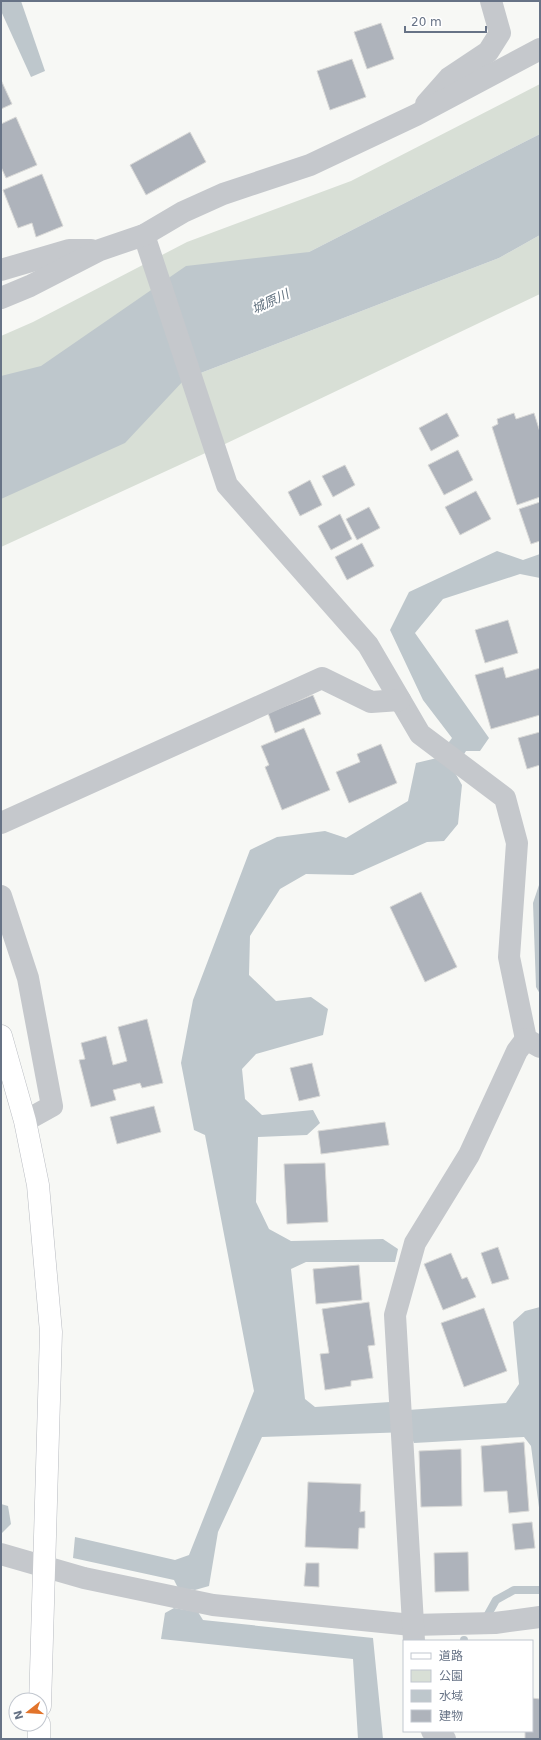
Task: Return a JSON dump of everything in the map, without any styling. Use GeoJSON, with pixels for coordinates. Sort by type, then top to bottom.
{"type":"FeatureCollection","features":[{"type":"Feature","properties":{"kind":"street"},"geometry":{"type":"LineString","coordinates":[[416,115],[449,78],[488,52],[500,33],[491,1]]}},
{"type":"Feature","properties":{"kind":"street"},"geometry":{"type":"LineString","coordinates":[[1,298],[30,286],[100,250],[144,235],[189,209],[223,194],[310,166],[416,115],[540,49]]}},
{"type":"Feature","properties":{"kind":"street"},"geometry":{"type":"LineString","coordinates":[[144,235],[227,485],[368,645],[420,734],[505,798],[517,843],[509,957],[533,1043],[517,1051],[469,1155],[414,1243],[395,1315],[413,1633]]}},
{"type":"Feature","properties":{"kind":"street"},"geometry":{"type":"LineString","coordinates":[[1,270],[70,250],[100,250]]}},
{"type":"Feature","properties":{"kind":"street"},"geometry":{"type":"LineString","coordinates":[[1,823],[322,678],[371,702],[400,700]]}},
{"type":"Feature","properties":{"kind":"street"},"geometry":{"type":"LineString","coordinates":[[1,896],[28,978],[52,1106],[25,1121]]}},
{"type":"Feature","properties":{"kind":"street"},"geometry":{"type":"LineString","coordinates":[[1,1036],[25,1121],[38,1185],[51,1332],[40,1692]]}},
{"type":"Feature","properties":{"kind":"street"},"geometry":{"type":"LineString","coordinates":[[1,1554],[84,1578],[213,1605],[413,1633],[495,1624],[540,1617]]}},
{"type":"Feature","properties":{"kind":"street"},"geometry":{"type":"LineString","coordinates":[[434,1732],[445,1739]]}},
{"type":"Feature","properties":{"kind":"green space"},"geometry":{"type":"Polygon","coordinates":[[[540,84],[540,134],[309,252],[1,402],[1,336],[33,322],[187,242],[351,181],[540,84]]]}},
{"type":"Feature","properties":{"kind":"green space"},"geometry":{"type":"Polygon","coordinates":[[[540,235],[540,294],[225,444],[1,547],[1,483],[185,379],[499,258],[540,235]]]}},
{"type":"Feature","properties":{"kind":"water"},"geometry":{"type":"Polygon","coordinates":[[[1,1],[21,1],[45,71],[31,77],[1,11],[1,1]]]}},
{"type":"Feature","properties":{"kind":"water","name":"城原川"},"geometry":{"type":"Polygon","coordinates":[[[540,134],[540,235],[499,258],[185,379],[125,443],[1,499],[1,376],[41,366],[186,266],[309,252],[540,134]]]}},
{"type":"Feature","properties":{"kind":"water"},"geometry":{"type":"Polygon","coordinates":[[[497,551],[523,560],[540,554],[540,578],[520,574],[443,599],[415,633],[489,738],[480,751],[466,751],[454,771],[462,785],[458,824],[444,841],[427,842],[353,875],[306,874],[280,889],[250,936],[249,975],[276,1001],[311,997],[328,1009],[323,1035],[256,1054],[242,1069],[245,1099],[262,1115],[313,1110],[320,1123],[307,1135],[258,1137],[256,1202],[269,1229],[291,1241],[383,1239],[398,1249],[395,1262],[306,1262],[291,1269],[305,1399],[315,1407],[390,1402],[408,1410],[506,1403],[519,1384],[513,1322],[525,1311],[540,1307],[540,1515],[531,1446],[524,1437],[414,1443],[409,1432],[262,1437],[218,1532],[209,1586],[195,1590],[178,1588],[174,1580],[73,1558],[75,1537],[175,1560],[189,1555],[254,1391],[205,1135],[194,1130],[181,1063],[193,1000],[250,850],[277,837],[325,831],[346,838],[408,801],[416,763],[437,758],[452,738],[423,700],[390,630],[409,592],[497,551]]]}},
{"type":"Feature","properties":{"kind":"water"},"geometry":{"type":"Polygon","coordinates":[[[540,882],[540,994],[536,987],[533,903],[540,882]]]}},
{"type":"Feature","properties":{"kind":"water"},"geometry":{"type":"Polygon","coordinates":[[[1,1504],[8,1506],[11,1524],[1,1534],[1,1504]]]}},
{"type":"Feature","properties":{"kind":"water"},"geometry":{"type":"Polygon","coordinates":[[[174,1608],[198,1612],[203,1620],[373,1638],[383,1739],[358,1739],[353,1659],[161,1639],[165,1613],[174,1608]]]}},
{"type":"Feature","properties":{"kind":"building"},"geometry":{"type":"Polygon","coordinates":[[[381,23],[394,59],[367,69],[354,32],[381,23]]]}},
{"type":"Feature","properties":{"kind":"building"},"geometry":{"type":"Polygon","coordinates":[[[352,59],[366,97],[330,110],[317,71],[352,59]]]}},
{"type":"Feature","properties":{"kind":"building"},"geometry":{"type":"Polygon","coordinates":[[[1,80],[12,104],[1,109],[1,80]]]}},
{"type":"Feature","properties":{"kind":"building"},"geometry":{"type":"Polygon","coordinates":[[[16,117],[37,165],[6,178],[1,167],[1,124],[16,117]]]}},
{"type":"Feature","properties":{"kind":"building"},"geometry":{"type":"Polygon","coordinates":[[[190,132],[206,162],[146,195],[130,165],[190,132]]]}},
{"type":"Feature","properties":{"kind":"building"},"geometry":{"type":"Polygon","coordinates":[[[42,174],[63,226],[36,237],[32,223],[18,228],[3,190],[42,174]]]}},
{"type":"Feature","properties":{"kind":"building"},"geometry":{"type":"Polygon","coordinates":[[[447,413],[459,436],[431,451],[419,428],[447,413]]]}},
{"type":"Feature","properties":{"kind":"building"},"geometry":{"type":"Polygon","coordinates":[[[514,413],[516,419],[534,413],[540,432],[540,497],[517,505],[492,427],[498,424],[497,419],[514,413]]]}},
{"type":"Feature","properties":{"kind":"building"},"geometry":{"type":"Polygon","coordinates":[[[458,450],[473,480],[444,495],[428,465],[458,450]]]}},
{"type":"Feature","properties":{"kind":"building"},"geometry":{"type":"Polygon","coordinates":[[[345,465],[355,485],[333,497],[322,476],[345,465]]]}},
{"type":"Feature","properties":{"kind":"building"},"geometry":{"type":"Polygon","coordinates":[[[310,480],[322,505],[300,516],[288,492],[310,480]]]}},
{"type":"Feature","properties":{"kind":"building"},"geometry":{"type":"Polygon","coordinates":[[[476,491],[491,519],[460,535],[445,507],[476,491]]]}},
{"type":"Feature","properties":{"kind":"building"},"geometry":{"type":"Polygon","coordinates":[[[540,502],[540,541],[531,544],[519,509],[540,502]]]}},
{"type":"Feature","properties":{"kind":"building"},"geometry":{"type":"Polygon","coordinates":[[[369,507],[380,528],[357,540],[346,519],[369,507]]]}},
{"type":"Feature","properties":{"kind":"building"},"geometry":{"type":"Polygon","coordinates":[[[340,514],[352,539],[331,550],[318,526],[340,514]]]}},
{"type":"Feature","properties":{"kind":"building"},"geometry":{"type":"Polygon","coordinates":[[[362,543],[374,566],[347,580],[335,557],[362,543]]]}},
{"type":"Feature","properties":{"kind":"building"},"geometry":{"type":"Polygon","coordinates":[[[508,620],[518,653],[485,663],[475,630],[508,620]]]}},
{"type":"Feature","properties":{"kind":"building"},"geometry":{"type":"Polygon","coordinates":[[[503,667],[506,678],[540,668],[540,715],[491,729],[475,675],[503,667]]]}},
{"type":"Feature","properties":{"kind":"building"},"geometry":{"type":"Polygon","coordinates":[[[313,695],[321,714],[275,733],[268,713],[313,695]]]}},
{"type":"Feature","properties":{"kind":"building"},"geometry":{"type":"Polygon","coordinates":[[[304,728],[330,790],[282,810],[265,767],[269,765],[261,746],[304,728]]]}},
{"type":"Feature","properties":{"kind":"building"},"geometry":{"type":"Polygon","coordinates":[[[540,732],[540,765],[527,769],[518,738],[540,732]]]}},
{"type":"Feature","properties":{"kind":"building"},"geometry":{"type":"Polygon","coordinates":[[[381,744],[397,783],[349,803],[336,772],[360,762],[357,754],[381,744]]]}},
{"type":"Feature","properties":{"kind":"building"},"geometry":{"type":"Polygon","coordinates":[[[421,892],[457,967],[425,982],[390,907],[421,892]]]}},
{"type":"Feature","properties":{"kind":"building"},"geometry":{"type":"Polygon","coordinates":[[[147,1019],[163,1083],[142,1088],[140,1083],[113,1090],[116,1100],[91,1107],[79,1060],[85,1059],[81,1043],[106,1036],[113,1065],[127,1061],[118,1027],[147,1019]]]}},
{"type":"Feature","properties":{"kind":"building"},"geometry":{"type":"Polygon","coordinates":[[[312,1063],[320,1096],[299,1101],[290,1068],[312,1063]]]}},
{"type":"Feature","properties":{"kind":"building"},"geometry":{"type":"Polygon","coordinates":[[[154,1106],[161,1132],[117,1144],[110,1117],[154,1106]]]}},
{"type":"Feature","properties":{"kind":"building"},"geometry":{"type":"Polygon","coordinates":[[[385,1122],[389,1145],[321,1154],[318,1131],[385,1122]]]}},
{"type":"Feature","properties":{"kind":"building"},"geometry":{"type":"Polygon","coordinates":[[[325,1163],[328,1222],[287,1224],[284,1164],[325,1163]]]}},
{"type":"Feature","properties":{"kind":"building"},"geometry":{"type":"Polygon","coordinates":[[[498,1247],[509,1279],[492,1284],[481,1253],[498,1247]]]}},
{"type":"Feature","properties":{"kind":"building"},"geometry":{"type":"Polygon","coordinates":[[[451,1253],[462,1279],[467,1277],[476,1297],[443,1310],[424,1264],[451,1253]]]}},
{"type":"Feature","properties":{"kind":"building"},"geometry":{"type":"Polygon","coordinates":[[[359,1265],[362,1300],[316,1304],[313,1269],[359,1265]]]}},
{"type":"Feature","properties":{"kind":"building"},"geometry":{"type":"Polygon","coordinates":[[[369,1302],[375,1345],[368,1346],[373,1378],[351,1381],[351,1386],[325,1390],[320,1354],[329,1353],[322,1309],[369,1302]]]}},
{"type":"Feature","properties":{"kind":"building"},"geometry":{"type":"Polygon","coordinates":[[[484,1308],[507,1371],[464,1387],[441,1323],[484,1308]]]}},
{"type":"Feature","properties":{"kind":"building"},"geometry":{"type":"Polygon","coordinates":[[[524,1442],[529,1511],[509,1513],[507,1491],[484,1492],[481,1446],[524,1442]]]}},
{"type":"Feature","properties":{"kind":"building"},"geometry":{"type":"Polygon","coordinates":[[[461,1449],[462,1506],[421,1507],[419,1451],[461,1449]]]}},
{"type":"Feature","properties":{"kind":"building"},"geometry":{"type":"Polygon","coordinates":[[[308,1482],[361,1484],[360,1512],[365,1511],[365,1528],[359,1528],[358,1549],[305,1547],[308,1482]]]}},
{"type":"Feature","properties":{"kind":"building"},"geometry":{"type":"Polygon","coordinates":[[[532,1522],[535,1548],[515,1550],[512,1524],[532,1522]]]}},
{"type":"Feature","properties":{"kind":"building"},"geometry":{"type":"Polygon","coordinates":[[[468,1552],[469,1591],[435,1592],[434,1553],[468,1552]]]}},
{"type":"Feature","properties":{"kind":"building"},"geometry":{"type":"Polygon","coordinates":[[[306,1563],[319,1563],[319,1587],[304,1586],[306,1563]]]}},
{"type":"Feature","properties":{"kind":"building"},"geometry":{"type":"Polygon","coordinates":[[[533,1698],[540,1699],[540,1739],[525,1739],[525,1732],[533,1732],[533,1698]]]}},
{"type":"Feature","properties":{"kind":"waterway"},"geometry":{"type":"LineString","coordinates":[[486,1618],[496,1600],[514,1590],[540,1590]]}}]}
